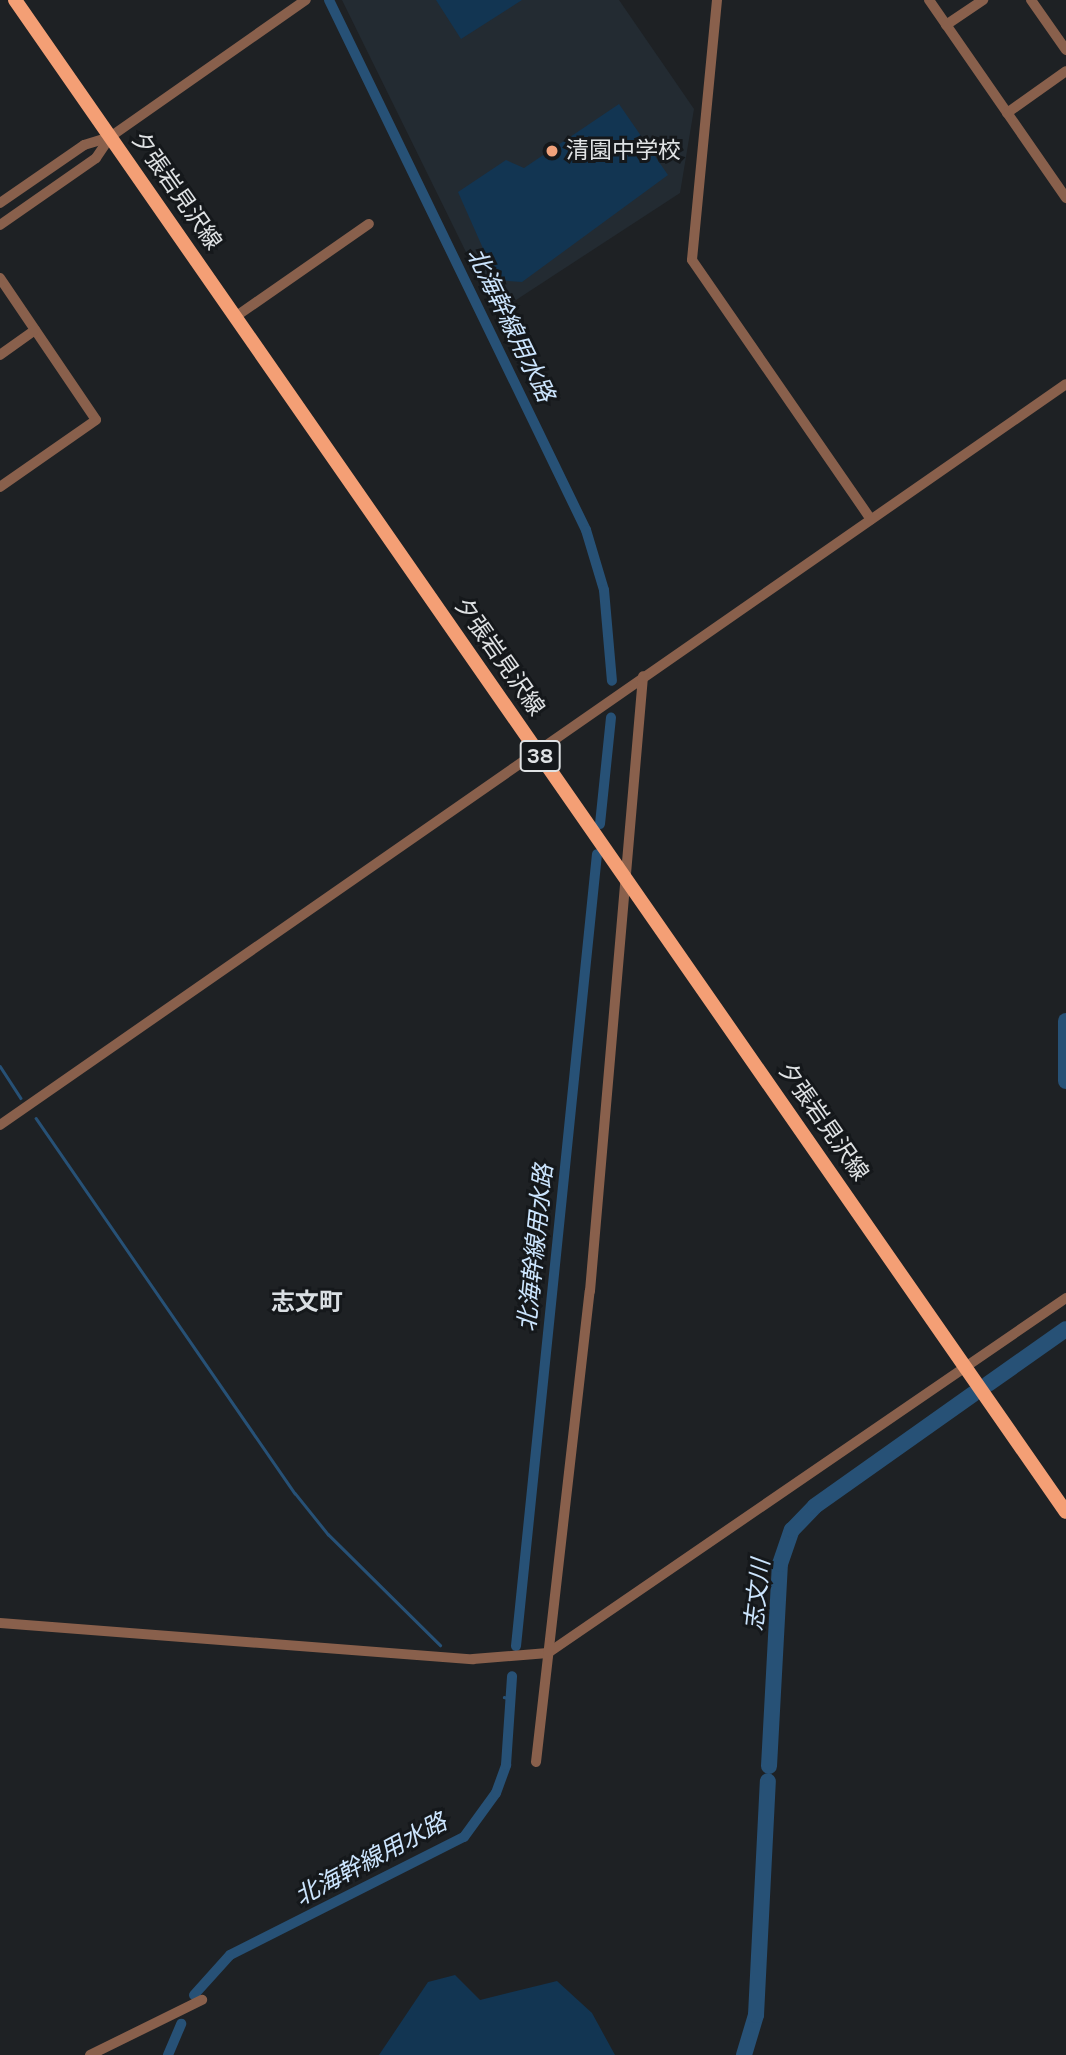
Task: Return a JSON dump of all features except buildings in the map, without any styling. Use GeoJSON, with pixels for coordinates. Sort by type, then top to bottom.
{"type":"FeatureCollection","features":[{"type":"Feature","properties":{"kind":"main road","name":"夕張岩見沢線"},"geometry":{"type":"LineString","coordinates":[[15,0],[1066,1511]]}},
{"type":"Feature","properties":{"kind":"street"},"geometry":{"type":"LineString","coordinates":[[0,204],[84,145],[110,137],[306,0]]}},
{"type":"Feature","properties":{"kind":"street"},"geometry":{"type":"LineString","coordinates":[[717,0],[692,260],[871,519]]}},
{"type":"Feature","properties":{"kind":"street"},"geometry":{"type":"LineString","coordinates":[[929,0],[1066,198]]}},
{"type":"Feature","properties":{"kind":"street"},"geometry":{"type":"LineString","coordinates":[[946,24],[983,0]]}},
{"type":"Feature","properties":{"kind":"street"},"geometry":{"type":"LineString","coordinates":[[1031,0],[1066,50]]}},
{"type":"Feature","properties":{"kind":"street"},"geometry":{"type":"LineString","coordinates":[[1007,113],[1066,71]]}},
{"type":"Feature","properties":{"kind":"street"},"geometry":{"type":"LineString","coordinates":[[0,225],[96,158],[110,137]]}},
{"type":"Feature","properties":{"kind":"street"},"geometry":{"type":"LineString","coordinates":[[235,317],[369,224]]}},
{"type":"Feature","properties":{"kind":"street"},"geometry":{"type":"LineString","coordinates":[[0,278],[96,419],[0,487]]}},
{"type":"Feature","properties":{"kind":"street"},"geometry":{"type":"LineString","coordinates":[[0,355],[35,330]]}},
{"type":"Feature","properties":{"kind":"street"},"geometry":{"type":"LineString","coordinates":[[0,1125],[1066,384]]}},
{"type":"Feature","properties":{"kind":"street"},"geometry":{"type":"LineString","coordinates":[[536,1762],[627,880],[643,676]]}},
{"type":"Feature","properties":{"kind":"street"},"geometry":{"type":"LineString","coordinates":[[0,1623],[473,1659],[548,1653],[1066,1298]]}},
{"type":"Feature","properties":{"kind":"street"},"geometry":{"type":"LineString","coordinates":[[90,2055],[202,2000]]}},
{"type":"Feature","properties":{"kind":"shaded area","name":"清園中学校"},"geometry":{"type":"Polygon","coordinates":[[[342,0],[619,0],[694,109],[680,193],[496,313],[342,0]]]}},
{"type":"Feature","properties":{"kind":"shaded area"},"geometry":{"type":"Polygon","coordinates":[[[436,0],[522,0],[461,39],[436,0]]]}},
{"type":"Feature","properties":{"kind":"shaded area"},"geometry":{"type":"Polygon","coordinates":[[[619,104],[668,175],[522,282],[497,280],[458,192],[506,160],[524,168],[619,104]]]}},
{"type":"Feature","properties":{"kind":"shaded area"},"geometry":{"type":"Polygon","coordinates":[[[455,1975],[480,2000],[557,1981],[592,2013],[615,2055],[379,2055],[428,1982],[455,1975]]]}},
{"type":"Feature","properties":{"kind":"waterway","name":"北海幹線用水路"},"geometry":{"type":"LineString","coordinates":[[329,0],[586,530],[604,590],[612,681]]}},
{"type":"Feature","properties":{"kind":"waterway","name":"北海幹線用水路"},"geometry":{"type":"LineString","coordinates":[[600,824],[611,718]]}},
{"type":"Feature","properties":{"kind":"waterway","name":"北海幹線用水路"},"geometry":{"type":"LineString","coordinates":[[516,1646],[597,854]]}},
{"type":"Feature","properties":{"kind":"waterway","name":"志文川"},"geometry":{"type":"LineString","coordinates":[[1066,1021],[1066,1081]]}},
{"type":"Feature","properties":{"kind":"waterway"},"geometry":{"type":"LineString","coordinates":[[0,1066],[21,1098]]}},
{"type":"Feature","properties":{"kind":"waterway"},"geometry":{"type":"LineString","coordinates":[[36,1118],[295,1493],[328,1534],[440,1645]]}},
{"type":"Feature","properties":{"kind":"waterway","name":"志文川"},"geometry":{"type":"LineString","coordinates":[[988,1384],[1066,1329]]}},
{"type":"Feature","properties":{"kind":"waterway","name":"志文川"},"geometry":{"type":"LineString","coordinates":[[769,1766],[780,1564],[792,1530],[815,1506],[973,1394]]}},
{"type":"Feature","properties":{"kind":"waterway","name":"北海幹線用水路"},"geometry":{"type":"LineString","coordinates":[[194,1995],[230,1955],[464,1837],[496,1793],[506,1765],[512,1676]]}},
{"type":"Feature","properties":{"kind":"waterway","name":"北海幹線用水路"},"geometry":{"type":"LineString","coordinates":[[504,1697],[511,1699]]}},
{"type":"Feature","properties":{"kind":"waterway","name":"志文川"},"geometry":{"type":"LineString","coordinates":[[744,2055],[756,2015],[768,1781]]}},
{"type":"Feature","properties":{"kind":"waterway","name":"北海幹線用水路"},"geometry":{"type":"LineString","coordinates":[[168,2055],[181,2024]]}},
{"type":"Feature","properties":{"kind":"place","name":"清園中学校"},"geometry":{"type":"Point","coordinates":[552,151]}},
{"type":"Feature","properties":{"kind":"district","name":"志文町"},"geometry":{"type":"Point","coordinates":[307,1303]}}]}
